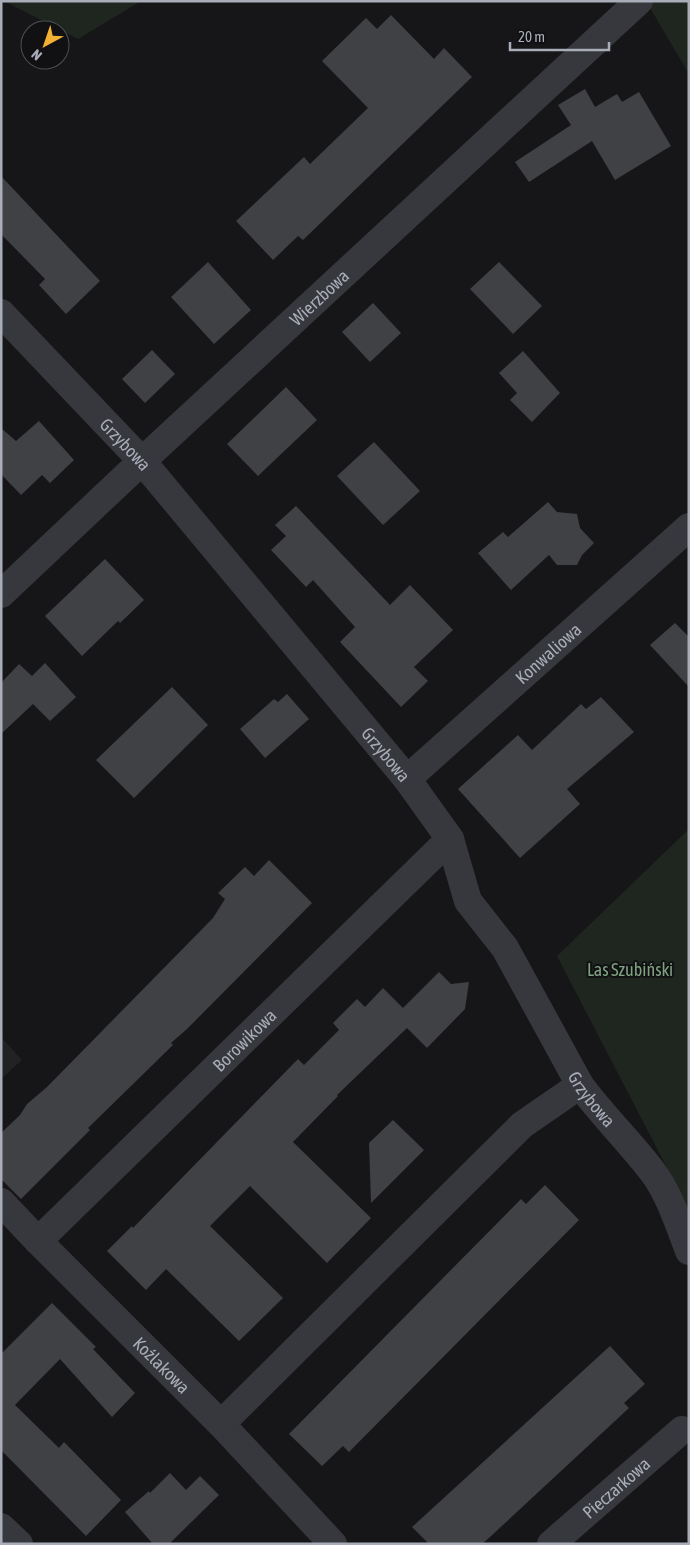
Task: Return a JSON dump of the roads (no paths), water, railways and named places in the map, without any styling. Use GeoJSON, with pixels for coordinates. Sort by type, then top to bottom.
{"type":"FeatureCollection","features":[{"type":"Feature","properties":{"kind":"street","name":"Wierzbowa"},"geometry":{"type":"LineString","coordinates":[[1,594],[639,1]]}},
{"type":"Feature","properties":{"kind":"street","name":"Grzybowa"},"geometry":{"type":"LineString","coordinates":[[1,313],[142,461],[407,779],[450,839],[468,901],[505,948],[580,1085],[653,1172],[674,1211],[689,1251]]}},
{"type":"Feature","properties":{"kind":"street","name":"Konwaliowa"},"geometry":{"type":"LineString","coordinates":[[407,779],[689,527]]}},
{"type":"Feature","properties":{"kind":"street","name":"Borowikowa"},"geometry":{"type":"LineString","coordinates":[[38,1241],[450,839]]}},
{"type":"Feature","properties":{"kind":"street"},"geometry":{"type":"LineString","coordinates":[[221,1424],[522,1125],[580,1085]]}},
{"type":"Feature","properties":{"kind":"street","name":"Koźlakowa"},"geometry":{"type":"LineString","coordinates":[[1,1202],[221,1424],[319,1539]]}},
{"type":"Feature","properties":{"kind":"street","name":"Pieczarkowa"},"geometry":{"type":"LineString","coordinates":[[551,1544],[682,1430]]}},
{"type":"Feature","properties":{"kind":"street"},"geometry":{"type":"LineString","coordinates":[[1,1527],[19,1544]]}},
{"type":"Feature","properties":{"kind":"park label","name":"Las Szubiński"},"geometry":{"type":"Point","coordinates":[630,969]}}]}
